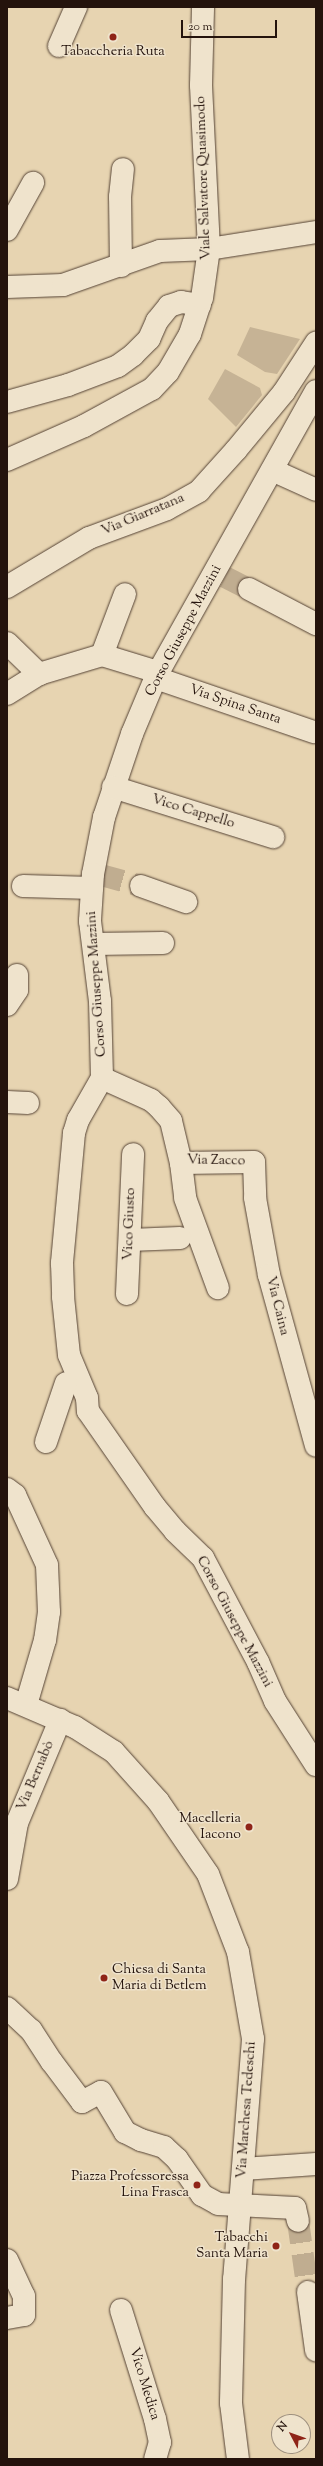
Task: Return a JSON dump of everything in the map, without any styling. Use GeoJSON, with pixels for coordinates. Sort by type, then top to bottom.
{"type":"FeatureCollection","features":[{"type":"Feature","properties":{"kind":"street"},"geometry":{"type":"LineString","coordinates":[[59,46],[76,7]]}},
{"type":"Feature","properties":{"kind":"street","name":"Viale Salvatore Quasimodo"},"geometry":{"type":"LineString","coordinates":[[7,460],[84,426],[152,389],[180,354],[190,334],[200,305],[209,250],[201,85],[203,7]]}},
{"type":"Feature","properties":{"kind":"street"},"geometry":{"type":"LineString","coordinates":[[121,266],[120,197],[123,169]]}},
{"type":"Feature","properties":{"kind":"street"},"geometry":{"type":"LineString","coordinates":[[7,230],[34,183]]}},
{"type":"Feature","properties":{"kind":"street"},"geometry":{"type":"LineString","coordinates":[[7,287],[63,285],[121,266],[160,251],[209,250],[316,232]]}},
{"type":"Feature","properties":{"kind":"street"},"geometry":{"type":"LineString","coordinates":[[7,402],[68,385],[118,366],[133,356],[149,339],[157,321],[169,306],[181,302],[200,305]]}},
{"type":"Feature","properties":{"kind":"street","name":"Via Giarratana"},"geometry":{"type":"LineString","coordinates":[[7,587],[89,538],[167,509],[199,491],[236,450],[284,392],[316,342]]}},
{"type":"Feature","properties":{"kind":"street","name":"Corso Giuseppe Mazzini"},"geometry":{"type":"LineString","coordinates":[[316,391],[308,414],[272,470],[221,574],[157,675],[132,734],[104,817],[90,921],[100,1001],[102,1078],[78,1120],[74,1133],[62,1263],[63,1296],[69,1355],[87,1398],[88,1411],[155,1507],[175,1531],[203,1558],[258,1662],[276,1701],[316,1765]]}},
{"type":"Feature","properties":{"kind":"street"},"geometry":{"type":"LineString","coordinates":[[272,470],[316,490]]}},
{"type":"Feature","properties":{"kind":"street"},"geometry":{"type":"LineString","coordinates":[[249,589],[316,624]]}},
{"type":"Feature","properties":{"kind":"street"},"geometry":{"type":"LineString","coordinates":[[7,694],[39,674],[102,655],[124,594]]}},
{"type":"Feature","properties":{"kind":"street"},"geometry":{"type":"LineString","coordinates":[[7,643],[39,674]]}},
{"type":"Feature","properties":{"kind":"street","name":"Via Spina Santa"},"geometry":{"type":"LineString","coordinates":[[102,655],[314,732]]}},
{"type":"Feature","properties":{"kind":"street","name":"Vico Cappello"},"geometry":{"type":"LineString","coordinates":[[113,787],[274,837]]}},
{"type":"Feature","properties":{"kind":"street"},"geometry":{"type":"LineString","coordinates":[[22,886],[95,879]]}},
{"type":"Feature","properties":{"kind":"street"},"geometry":{"type":"LineString","coordinates":[[140,886],[186,902]]}},
{"type":"Feature","properties":{"kind":"street"},"geometry":{"type":"LineString","coordinates":[[94,944],[163,943]]}},
{"type":"Feature","properties":{"kind":"street"},"geometry":{"type":"LineString","coordinates":[[7,1005],[17,990],[17,975]]}},
{"type":"Feature","properties":{"kind":"street","name":"Via Zacco"},"geometry":{"type":"LineString","coordinates":[[102,1078],[159,1107],[171,1121],[181,1164],[254,1162]]}},
{"type":"Feature","properties":{"kind":"street","name":"Vico Giusto"},"geometry":{"type":"LineString","coordinates":[[127,1294],[133,1154]]}},
{"type":"Feature","properties":{"kind":"street","name":"Via Caina"},"geometry":{"type":"LineString","coordinates":[[254,1162],[255,1198],[269,1275],[316,1446]]}},
{"type":"Feature","properties":{"kind":"street"},"geometry":{"type":"LineString","coordinates":[[181,1164],[185,1198],[218,1288]]}},
{"type":"Feature","properties":{"kind":"street"},"geometry":{"type":"LineString","coordinates":[[130,1240],[180,1238]]}},
{"type":"Feature","properties":{"kind":"street"},"geometry":{"type":"LineString","coordinates":[[46,1442],[66,1383]]}},
{"type":"Feature","properties":{"kind":"street"},"geometry":{"type":"LineString","coordinates":[[10,1493],[47,1565],[49,1612],[45,1640],[16,1701]]}},
{"type":"Feature","properties":{"kind":"street","name":"Via Marchesa Tedeschi"},"geometry":{"type":"LineString","coordinates":[[16,1701],[74,1727],[114,1752],[158,1801],[208,1874],[238,1952],[252,2038],[234,2279],[231,2404],[238,2459]]}},
{"type":"Feature","properties":{"kind":"street","name":"Via Bernabò"},"geometry":{"type":"LineString","coordinates":[[7,1879],[16,1823],[60,1720]]}},
{"type":"Feature","properties":{"kind":"street"},"geometry":{"type":"LineString","coordinates":[[7,2008],[32,2030],[52,2062],[82,2102],[101,2092],[125,2132],[141,2140],[164,2147],[177,2158],[202,2195],[218,2204],[295,2208],[298,2221]]}},
{"type":"Feature","properties":{"kind":"street"},"geometry":{"type":"LineString","coordinates":[[243,2169],[316,2164]]}},
{"type":"Feature","properties":{"kind":"street"},"geometry":{"type":"LineString","coordinates":[[7,2260],[24,2296],[24,2315],[7,2318]]}},
{"type":"Feature","properties":{"kind":"street"},"geometry":{"type":"LineString","coordinates":[[308,2292],[316,2348]]}},
{"type":"Feature","properties":{"kind":"street","name":"Vico Medica"},"geometry":{"type":"LineString","coordinates":[[121,2310],[155,2419],[160,2442],[155,2459]]}},
{"type":"Feature","properties":{"kind":"shaded area"},"geometry":{"type":"Polygon","coordinates":[[[250,327],[300,339],[277,374],[265,372],[237,355],[250,327]]]}},
{"type":"Feature","properties":{"kind":"shaded area"},"geometry":{"type":"Polygon","coordinates":[[[225,369],[260,388],[262,395],[236,427],[208,399],[225,369]]]}},
{"type":"Feature","properties":{"kind":"tunnel"},"geometry":{"type":"LineString","coordinates":[[225,577],[249,589]]}},
{"type":"Feature","properties":{"kind":"tunnel"},"geometry":{"type":"LineString","coordinates":[[101,875],[141,886]]}},
{"type":"Feature","properties":{"kind":"tunnel"},"geometry":{"type":"LineString","coordinates":[[298,2221],[308,2292]]}},
{"type":"Feature","properties":{"kind":"place","name":"Tabaccheria Ruta"},"geometry":{"type":"Point","coordinates":[113,37]}},
{"type":"Feature","properties":{"kind":"place","name":"Macelleria Iacono"},"geometry":{"type":"Point","coordinates":[249,1827]}},
{"type":"Feature","properties":{"kind":"place","name":"Chiesa di Santa Maria di Betlem"},"geometry":{"type":"Point","coordinates":[104,1978]}},
{"type":"Feature","properties":{"kind":"place","name":"Piazza Professoressa Lina Frasca"},"geometry":{"type":"Point","coordinates":[197,2185]}},
{"type":"Feature","properties":{"kind":"place","name":"Tabacchi Santa Maria"},"geometry":{"type":"Point","coordinates":[276,2246]}}]}
